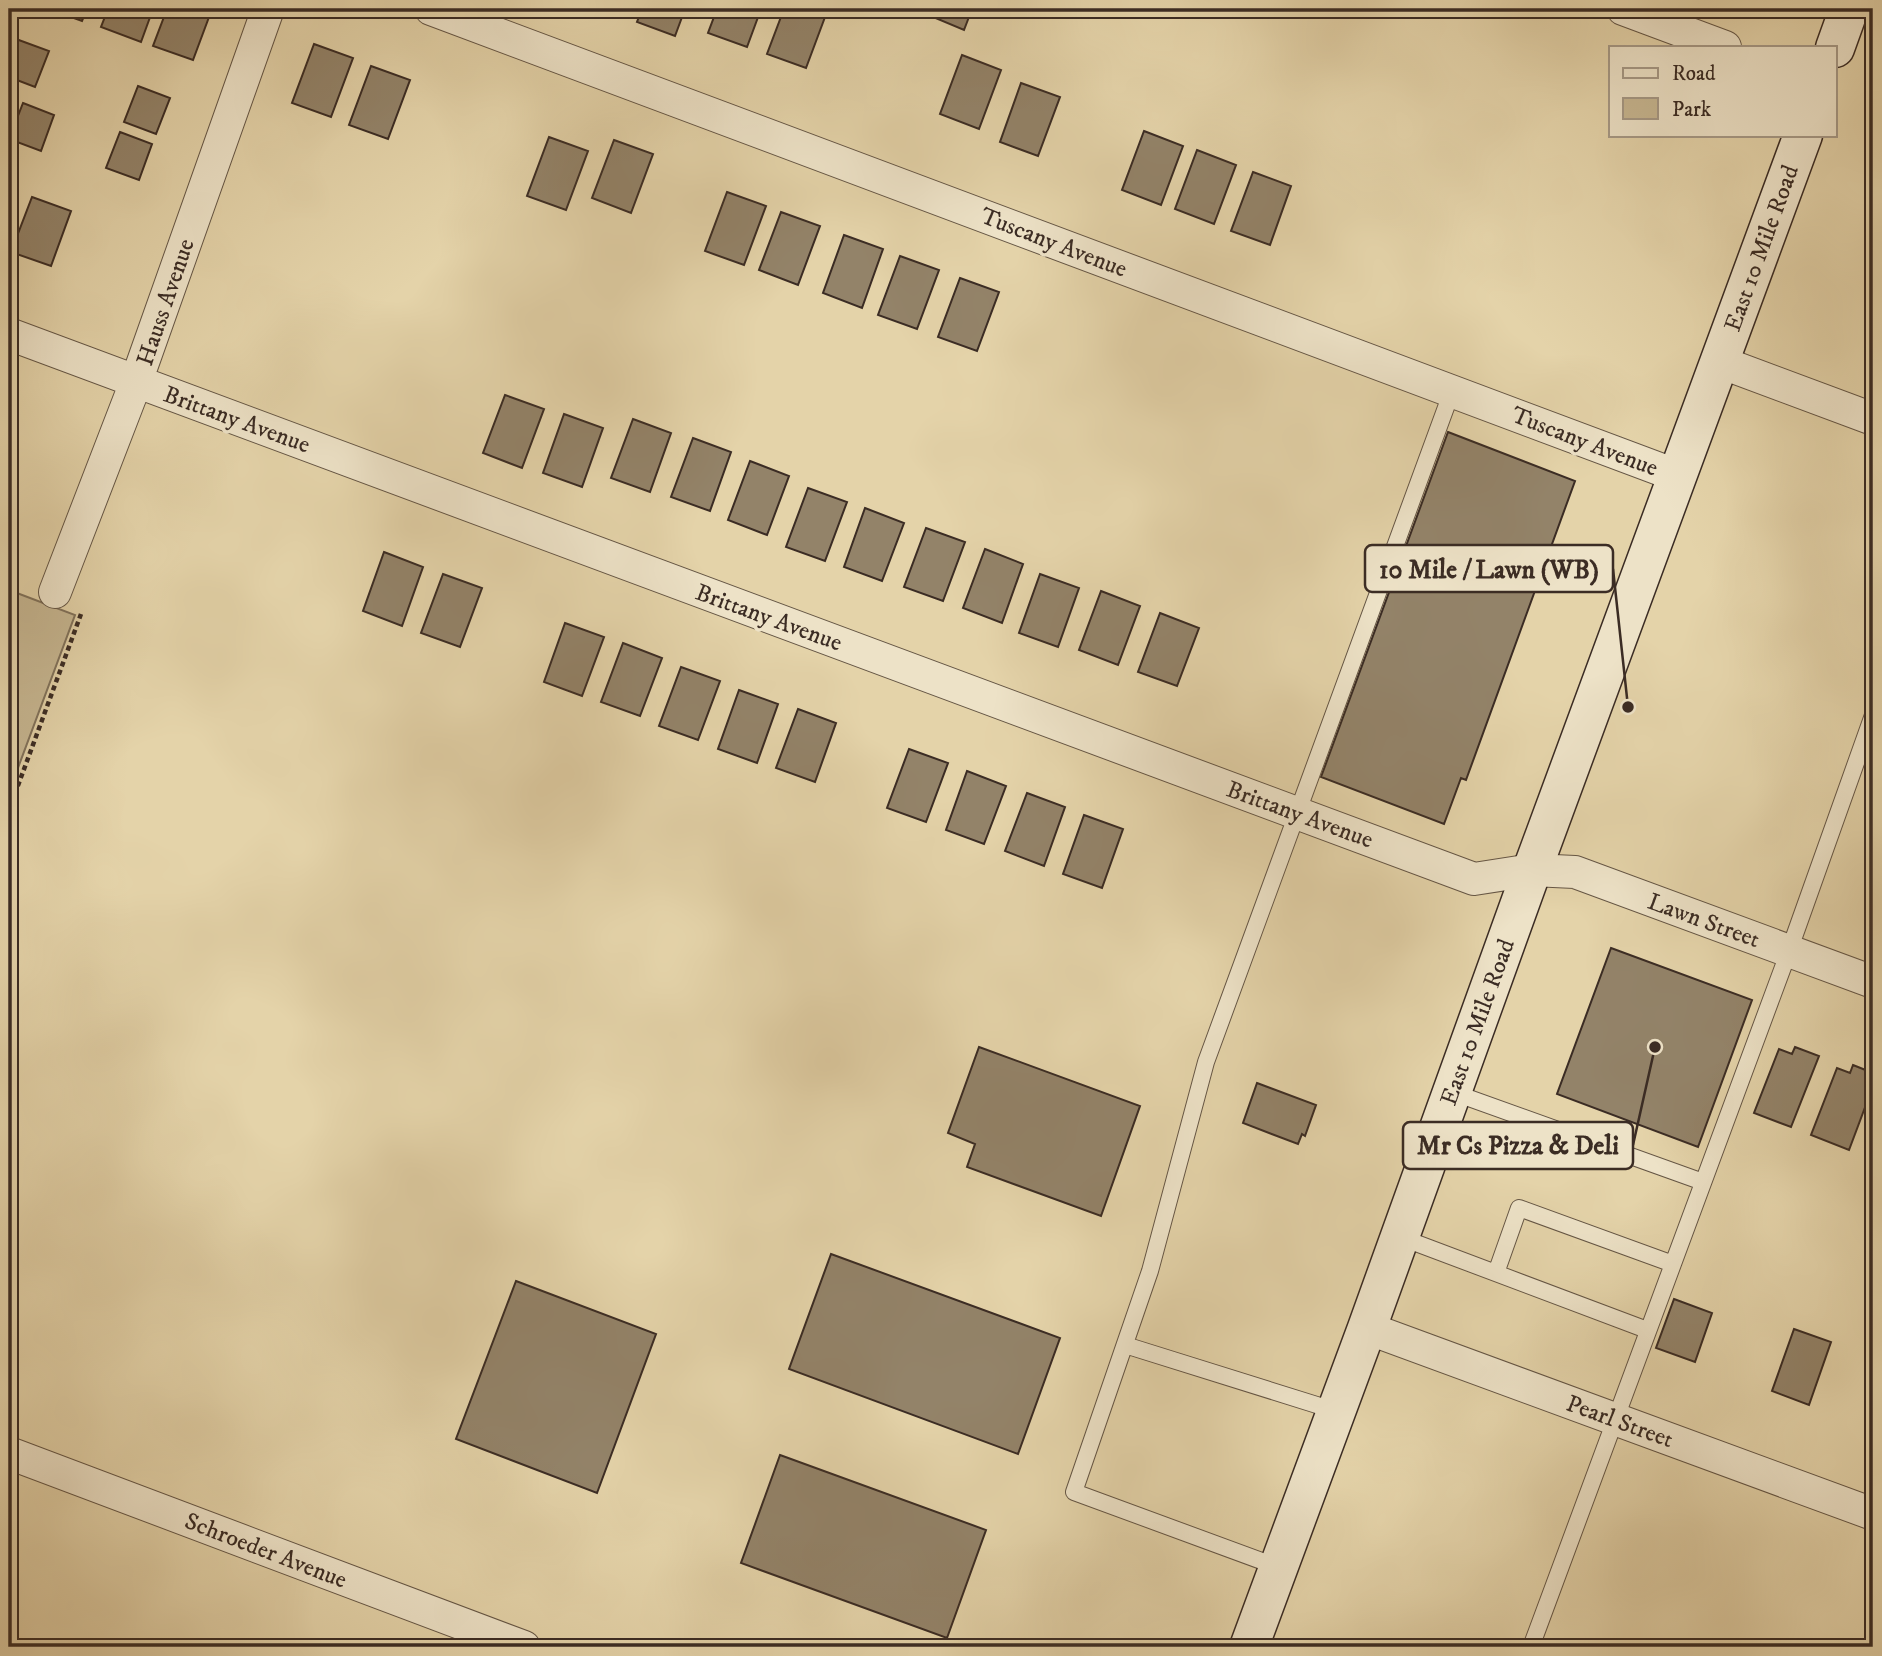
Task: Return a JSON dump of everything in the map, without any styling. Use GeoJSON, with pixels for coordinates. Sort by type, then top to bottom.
{"type":"FeatureCollection","features":[{"type":"Feature","properties":{"kind":"main road"},"geometry":{"type":"LineString","coordinates":[[1836,46],[1849,9]]}},
{"type":"Feature","properties":{"kind":"main road","name":"East 10 Mile Road"},"geometry":{"type":"LineString","coordinates":[[1249,1647],[1803,136]]}},
{"type":"Feature","properties":{"kind":"street","name":"Hauss Avenue"},"geometry":{"type":"LineString","coordinates":[[55,593],[136,382],[268,9]]}},
{"type":"Feature","properties":{"kind":"street","name":"Tuscany Avenue"},"geometry":{"type":"LineString","coordinates":[[431,9],[1678,476]]}},
{"type":"Feature","properties":{"kind":"street"},"geometry":{"type":"LineString","coordinates":[[1623,9],[1659,15],[1723,46]]}},
{"type":"Feature","properties":{"kind":"street","name":"Brittany Avenue"},"geometry":{"type":"LineString","coordinates":[[9,334],[1474,879],[1532,870]]}},
{"type":"Feature","properties":{"kind":"street"},"geometry":{"type":"LineString","coordinates":[[1720,362],[1873,419]]}},
{"type":"Feature","properties":{"kind":"street","name":"Lawn Street"},"geometry":{"type":"LineString","coordinates":[[1532,870],[1574,872],[1873,982]]}},
{"type":"Feature","properties":{"kind":"street","name":"Pearl Street"},"geometry":{"type":"LineString","coordinates":[[1367,1328],[1873,1514]]}},
{"type":"Feature","properties":{"kind":"street","name":"Schroeder Avenue"},"geometry":{"type":"LineString","coordinates":[[9,1452],[524,1647]]}},
{"type":"Feature","properties":{"kind":"lane"},"geometry":{"type":"LineString","coordinates":[[1278,1567],[1074,1492],[1150,1271],[1206,1062],[1452,391]]}},
{"type":"Feature","properties":{"kind":"lane"},"geometry":{"type":"LineString","coordinates":[[1531,1647],[1789,951],[1873,715]]}},
{"type":"Feature","properties":{"kind":"lane"},"geometry":{"type":"LineString","coordinates":[[1452,1091],[1703,1182]]}},
{"type":"Feature","properties":{"kind":"lane"},"geometry":{"type":"LineString","coordinates":[[1496,1273],[1519,1208],[1673,1264]]}},
{"type":"Feature","properties":{"kind":"lane"},"geometry":{"type":"LineString","coordinates":[[1400,1237],[1647,1330]]}},
{"type":"Feature","properties":{"kind":"lane"},"geometry":{"type":"LineString","coordinates":[[1125,1345],[1336,1411]]}},
{"type":"Feature","properties":{"kind":"path"},"geometry":{"type":"LineString","coordinates":[[9,810],[84,607]]}},
{"type":"Feature","properties":{"kind":"green space"},"geometry":{"type":"Polygon","coordinates":[[[9,590],[75,615],[9,792],[9,590]]]}},
{"type":"Feature","properties":{"kind":"building"},"geometry":{"type":"Polygon","coordinates":[[[49,9],[87,9],[82,21],[49,9]]]}},
{"type":"Feature","properties":{"kind":"building"},"geometry":{"type":"Polygon","coordinates":[[[108,9],[153,9],[141,42],[101,27],[108,9]]]}},
{"type":"Feature","properties":{"kind":"building"},"geometry":{"type":"Polygon","coordinates":[[[167,9],[212,9],[193,60],[153,46],[167,9]]]}},
{"type":"Feature","properties":{"kind":"building"},"geometry":{"type":"Polygon","coordinates":[[[642,9],[685,9],[675,36],[637,22],[642,9]]]}},
{"type":"Feature","properties":{"kind":"building"},"geometry":{"type":"Polygon","coordinates":[[[717,9],[761,9],[747,47],[708,33],[717,9]]]}},
{"type":"Feature","properties":{"kind":"building"},"geometry":{"type":"Polygon","coordinates":[[[784,9],[828,9],[806,68],[767,54],[784,9]]]}},
{"type":"Feature","properties":{"kind":"building"},"geometry":{"type":"Polygon","coordinates":[[[936,9],[972,9],[964,30],[933,17],[936,9]]]}},
{"type":"Feature","properties":{"kind":"building"},"geometry":{"type":"Polygon","coordinates":[[[16,39],[49,51],[35,87],[9,77],[9,59],[16,39]]]}},
{"type":"Feature","properties":{"kind":"building"},"geometry":{"type":"Polygon","coordinates":[[[314,44],[353,58],[331,117],[292,103],[314,44]]]}},
{"type":"Feature","properties":{"kind":"building"},"geometry":{"type":"Polygon","coordinates":[[[962,55],[1001,70],[979,129],[940,114],[962,55]]]}},
{"type":"Feature","properties":{"kind":"building"},"geometry":{"type":"Polygon","coordinates":[[[371,66],[410,80],[388,139],[349,125],[371,66]]]}},
{"type":"Feature","properties":{"kind":"building"},"geometry":{"type":"Polygon","coordinates":[[[1021,83],[1060,97],[1038,156],[1000,142],[1021,83]]]}},
{"type":"Feature","properties":{"kind":"building"},"geometry":{"type":"Polygon","coordinates":[[[138,86],[170,98],[156,134],[124,122],[138,86]]]}},
{"type":"Feature","properties":{"kind":"building"},"geometry":{"type":"Polygon","coordinates":[[[23,103],[54,115],[41,151],[9,139],[23,103]]]}},
{"type":"Feature","properties":{"kind":"building"},"geometry":{"type":"Polygon","coordinates":[[[1144,131],[1183,146],[1161,205],[1122,190],[1144,131]]]}},
{"type":"Feature","properties":{"kind":"building"},"geometry":{"type":"Polygon","coordinates":[[[120,132],[152,144],[139,180],[106,168],[120,132]]]}},
{"type":"Feature","properties":{"kind":"building"},"geometry":{"type":"Polygon","coordinates":[[[549,137],[588,151],[566,210],[527,196],[549,137]]]}},
{"type":"Feature","properties":{"kind":"building"},"geometry":{"type":"Polygon","coordinates":[[[614,140],[653,154],[631,213],[592,198],[614,140]]]}},
{"type":"Feature","properties":{"kind":"building"},"geometry":{"type":"Polygon","coordinates":[[[1197,150],[1236,165],[1214,224],[1175,209],[1197,150]]]}},
{"type":"Feature","properties":{"kind":"building"},"geometry":{"type":"Polygon","coordinates":[[[1253,172],[1291,186],[1270,245],[1231,231],[1253,172]]]}},
{"type":"Feature","properties":{"kind":"building"},"geometry":{"type":"Polygon","coordinates":[[[727,192],[766,206],[744,265],[705,251],[727,192]]]}},
{"type":"Feature","properties":{"kind":"building"},"geometry":{"type":"Polygon","coordinates":[[[32,197],[71,211],[51,266],[11,252],[32,197]]]}},
{"type":"Feature","properties":{"kind":"building"},"geometry":{"type":"Polygon","coordinates":[[[781,212],[820,226],[798,285],[759,270],[781,212]]]}},
{"type":"Feature","properties":{"kind":"building"},"geometry":{"type":"Polygon","coordinates":[[[844,235],[883,249],[862,308],[823,293],[844,235]]]}},
{"type":"Feature","properties":{"kind":"building"},"geometry":{"type":"Polygon","coordinates":[[[900,256],[939,270],[917,329],[878,315],[900,256]]]}},
{"type":"Feature","properties":{"kind":"building"},"geometry":{"type":"Polygon","coordinates":[[[960,278],[999,292],[977,351],[938,337],[960,278]]]}},
{"type":"Feature","properties":{"kind":"building"},"geometry":{"type":"Polygon","coordinates":[[[505,395],[544,409],[522,468],[483,453],[505,395]]]}},
{"type":"Feature","properties":{"kind":"building"},"geometry":{"type":"Polygon","coordinates":[[[564,414],[603,428],[582,487],[543,473],[564,414]]]}},
{"type":"Feature","properties":{"kind":"building"},"geometry":{"type":"Polygon","coordinates":[[[633,419],[671,433],[650,492],[611,478],[633,419]]]}},
{"type":"Feature","properties":{"kind":"building"},"geometry":{"type":"Polygon","coordinates":[[[1448,432],[1575,481],[1466,780],[1461,778],[1444,824],[1321,777],[1448,432]]]}},
{"type":"Feature","properties":{"kind":"building"},"geometry":{"type":"Polygon","coordinates":[[[693,438],[731,452],[710,511],[671,497],[693,438]]]}},
{"type":"Feature","properties":{"kind":"building"},"geometry":{"type":"Polygon","coordinates":[[[750,461],[789,476],[767,535],[728,520],[750,461]]]}},
{"type":"Feature","properties":{"kind":"building"},"geometry":{"type":"Polygon","coordinates":[[[808,488],[847,502],[825,561],[786,547],[808,488]]]}},
{"type":"Feature","properties":{"kind":"building"},"geometry":{"type":"Polygon","coordinates":[[[865,508],[904,523],[882,581],[844,567],[865,508]]]}},
{"type":"Feature","properties":{"kind":"building"},"geometry":{"type":"Polygon","coordinates":[[[926,528],[965,542],[943,601],[904,587],[926,528]]]}},
{"type":"Feature","properties":{"kind":"building"},"geometry":{"type":"Polygon","coordinates":[[[985,549],[1023,564],[1002,623],[963,608],[985,549]]]}},
{"type":"Feature","properties":{"kind":"building"},"geometry":{"type":"Polygon","coordinates":[[[384,552],[423,567],[402,626],[363,611],[384,552]]]}},
{"type":"Feature","properties":{"kind":"building"},"geometry":{"type":"Polygon","coordinates":[[[443,574],[482,588],[460,647],[421,633],[443,574]]]}},
{"type":"Feature","properties":{"kind":"building"},"geometry":{"type":"Polygon","coordinates":[[[1040,574],[1079,588],[1058,647],[1019,633],[1040,574]]]}},
{"type":"Feature","properties":{"kind":"building"},"geometry":{"type":"Polygon","coordinates":[[[1101,591],[1140,606],[1118,665],[1079,650],[1101,591]]]}},
{"type":"Feature","properties":{"kind":"building"},"geometry":{"type":"Polygon","coordinates":[[[1160,613],[1199,628],[1177,686],[1138,672],[1160,613]]]}},
{"type":"Feature","properties":{"kind":"building"},"geometry":{"type":"Polygon","coordinates":[[[565,623],[604,637],[582,696],[544,682],[565,623]]]}},
{"type":"Feature","properties":{"kind":"building"},"geometry":{"type":"Polygon","coordinates":[[[623,643],[662,658],[640,716],[601,702],[623,643]]]}},
{"type":"Feature","properties":{"kind":"building"},"geometry":{"type":"Polygon","coordinates":[[[681,667],[720,681],[698,740],[659,726],[681,667]]]}},
{"type":"Feature","properties":{"kind":"building"},"geometry":{"type":"Polygon","coordinates":[[[739,690],[778,704],[757,763],[718,749],[739,690]]]}},
{"type":"Feature","properties":{"kind":"building"},"geometry":{"type":"Polygon","coordinates":[[[798,709],[836,723],[815,782],[776,768],[798,709]]]}},
{"type":"Feature","properties":{"kind":"building"},"geometry":{"type":"Polygon","coordinates":[[[909,749],[948,763],[926,822],[887,808],[909,749]]]}},
{"type":"Feature","properties":{"kind":"building"},"geometry":{"type":"Polygon","coordinates":[[[967,771],[1006,786],[984,844],[946,830],[967,771]]]}},
{"type":"Feature","properties":{"kind":"building"},"geometry":{"type":"Polygon","coordinates":[[[1027,793],[1065,807],[1044,866],[1005,851],[1027,793]]]}},
{"type":"Feature","properties":{"kind":"building"},"geometry":{"type":"Polygon","coordinates":[[[1084,815],[1123,829],[1102,888],[1063,874],[1084,815]]]}},
{"type":"Feature","properties":{"kind":"building"},"geometry":{"type":"Polygon","coordinates":[[[1611,948],[1752,1000],[1698,1147],[1557,1094],[1611,948]]]}},
{"type":"Feature","properties":{"kind":"building"},"geometry":{"type":"Polygon","coordinates":[[[979,1047],[1140,1106],[1101,1216],[967,1167],[975,1144],[948,1133],[979,1047]]]}},
{"type":"Feature","properties":{"kind":"building"},"geometry":{"type":"Polygon","coordinates":[[[1795,1047],[1819,1056],[1791,1127],[1754,1113],[1779,1049],[1792,1054],[1795,1047]]]}},
{"type":"Feature","properties":{"kind":"building"},"geometry":{"type":"Polygon","coordinates":[[[1853,1065],[1873,1073],[1873,1086],[1849,1150],[1811,1135],[1837,1068],[1850,1073],[1853,1065]]]}},
{"type":"Feature","properties":{"kind":"building"},"geometry":{"type":"Polygon","coordinates":[[[1257,1083],[1316,1105],[1305,1136],[1302,1134],[1298,1144],[1243,1123],[1257,1083]]]}},
{"type":"Feature","properties":{"kind":"building"},"geometry":{"type":"Polygon","coordinates":[[[831,1254],[1060,1338],[1018,1454],[789,1369],[831,1254]]]}},
{"type":"Feature","properties":{"kind":"building"},"geometry":{"type":"Polygon","coordinates":[[[516,1281],[656,1334],[597,1493],[456,1439],[516,1281]]]}},
{"type":"Feature","properties":{"kind":"building"},"geometry":{"type":"Polygon","coordinates":[[[1674,1299],[1712,1313],[1695,1362],[1656,1348],[1674,1299]]]}},
{"type":"Feature","properties":{"kind":"building"},"geometry":{"type":"Polygon","coordinates":[[[1794,1329],[1831,1342],[1809,1405],[1772,1391],[1794,1329]]]}},
{"type":"Feature","properties":{"kind":"building"},"geometry":{"type":"Polygon","coordinates":[[[780,1455],[986,1530],[947,1638],[741,1563],[780,1455]]]}},
{"type":"Feature","properties":{"kind":"place","name":"10 Mile / Lawn (WB)"},"geometry":{"type":"Point","coordinates":[1628,707]}},
{"type":"Feature","properties":{"kind":"place","name":"Mr Cs Pizza & Deli"},"geometry":{"type":"Point","coordinates":[1655,1047]}}]}
